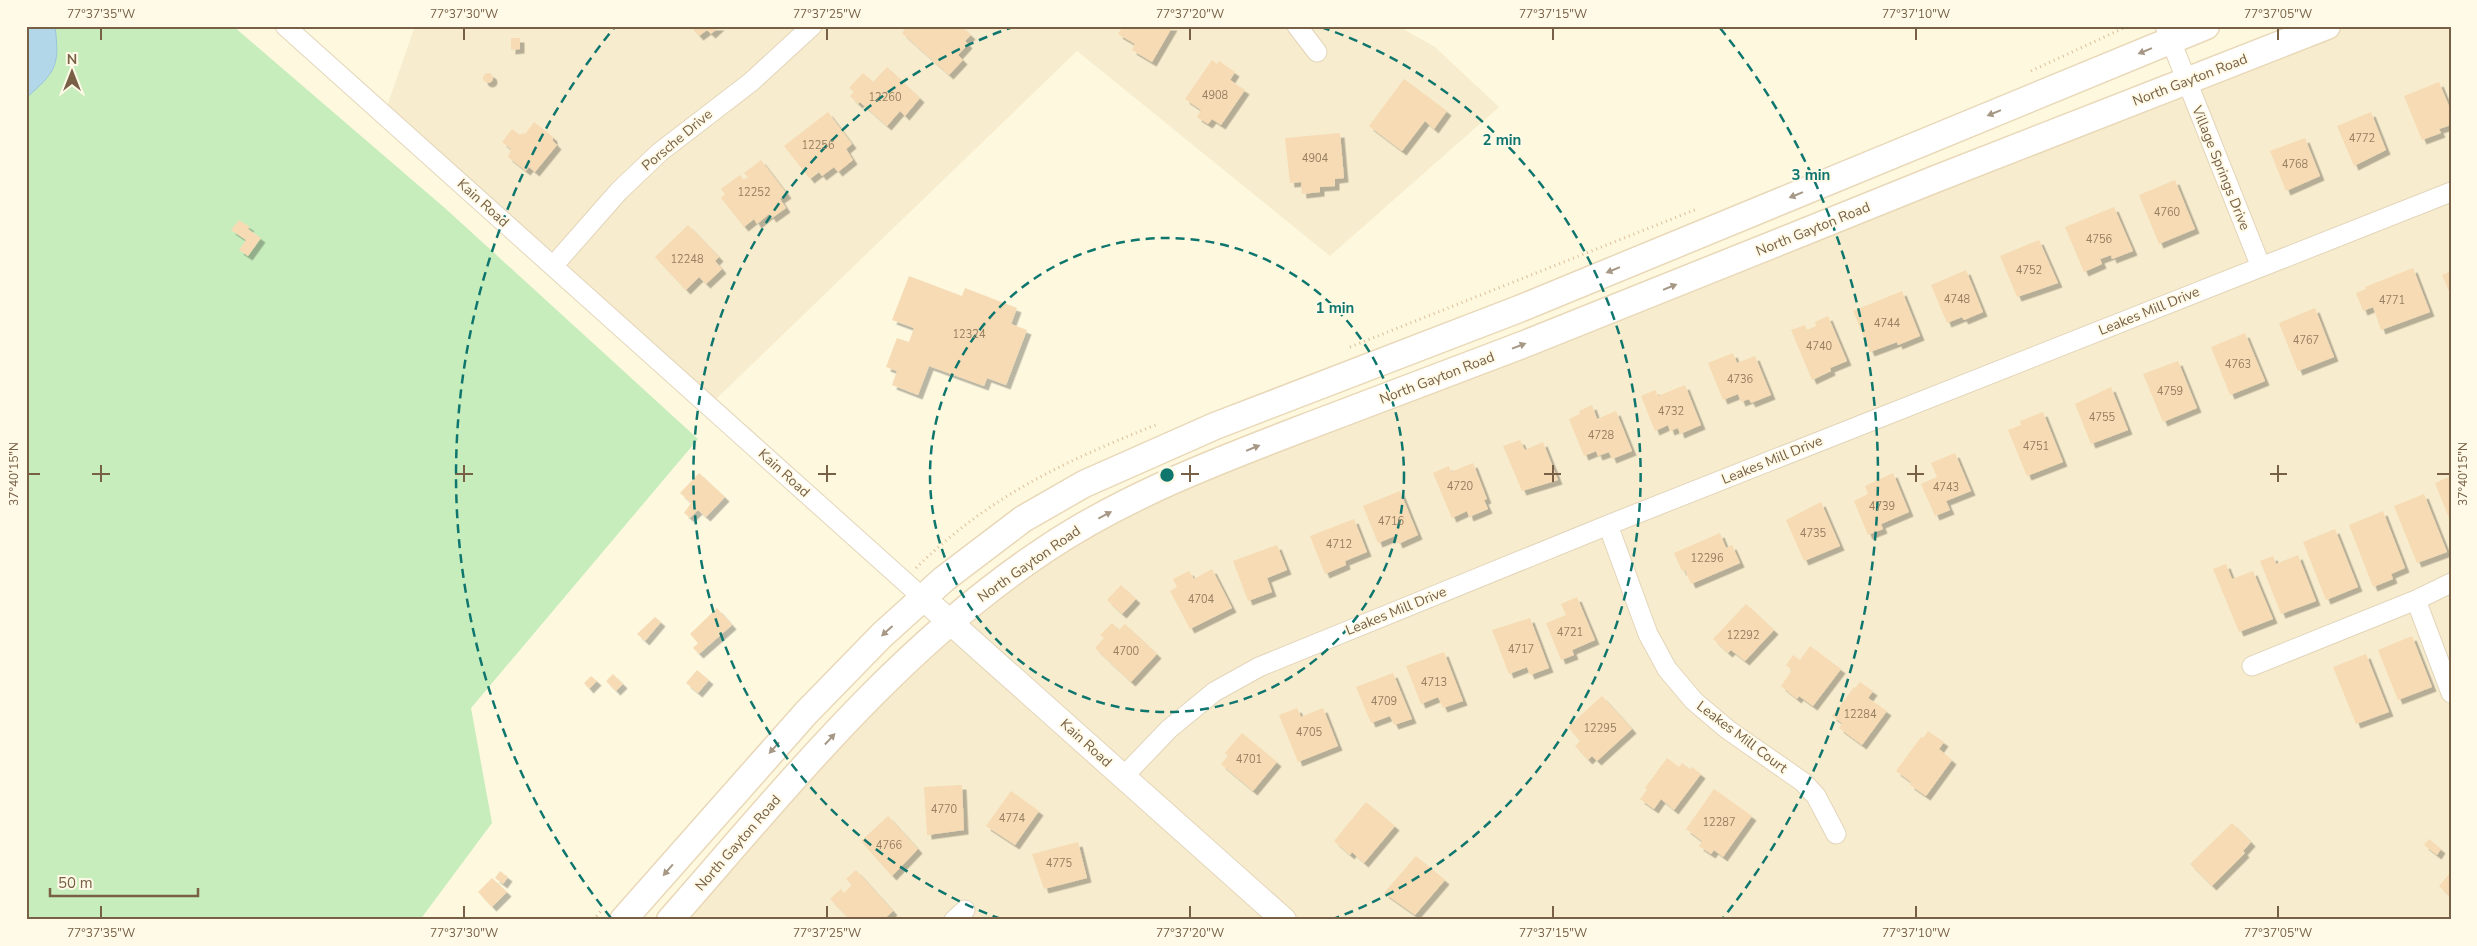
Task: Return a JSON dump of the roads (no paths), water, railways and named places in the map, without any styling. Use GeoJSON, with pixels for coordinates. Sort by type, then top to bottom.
{"type":"FeatureCollection","features":[{"type":"Feature","properties":{"kind":"main road"},"geometry":{"type":"LineString","coordinates":[[624,920],[856,659],[923,598],[1023,519],[1084,484],[1150,453],[1308,389],[1519,309],[2168,33],[2206,26]]}},
{"type":"Feature","properties":{"kind":"main road","name":"North Gayton Road"},"geometry":{"type":"LineString","coordinates":[[670,920],[865,700],[950,623],[998,584],[1075,531],[1129,502],[1256,446],[1662,290],[1940,177],[2327,26]]}},
{"type":"Feature","properties":{"kind":"street","name":"Kain Road"},"geometry":{"type":"LineString","coordinates":[[285,26],[1284,920]]}},
{"type":"Feature","properties":{"kind":"street","name":"Porsche Drive"},"geometry":{"type":"LineString","coordinates":[[553,266],[619,191],[660,152],[751,82],[812,26]]}},
{"type":"Feature","properties":{"kind":"street"},"geometry":{"type":"LineString","coordinates":[[1297,26],[1317,52]]}},
{"type":"Feature","properties":{"kind":"street","name":"Village Springs Drive"},"geometry":{"type":"LineString","coordinates":[[2168,33],[2260,267]]}},
{"type":"Feature","properties":{"kind":"street","name":"Leakes Mill Drive"},"geometry":{"type":"LineString","coordinates":[[1123,777],[1169,729],[1214,692],[1259,667],[1608,525],[2451,192]]}},
{"type":"Feature","properties":{"kind":"street","name":"Leakes Mill Court"},"geometry":{"type":"LineString","coordinates":[[1608,525],[1648,634],[1667,669],[1694,702],[1727,729],[1803,782],[1816,796],[1836,834]]}},
{"type":"Feature","properties":{"kind":"street"},"geometry":{"type":"LineString","coordinates":[[2252,666],[2416,600],[2451,583]]}},
{"type":"Feature","properties":{"kind":"street"},"geometry":{"type":"LineString","coordinates":[[2416,600],[2451,693]]}},
{"type":"Feature","properties":{"kind":"water"},"geometry":{"type":"Polygon","coordinates":[[[26,26],[55,26],[57,50],[54,67],[50,74],[26,98],[26,26]]]}}]}
